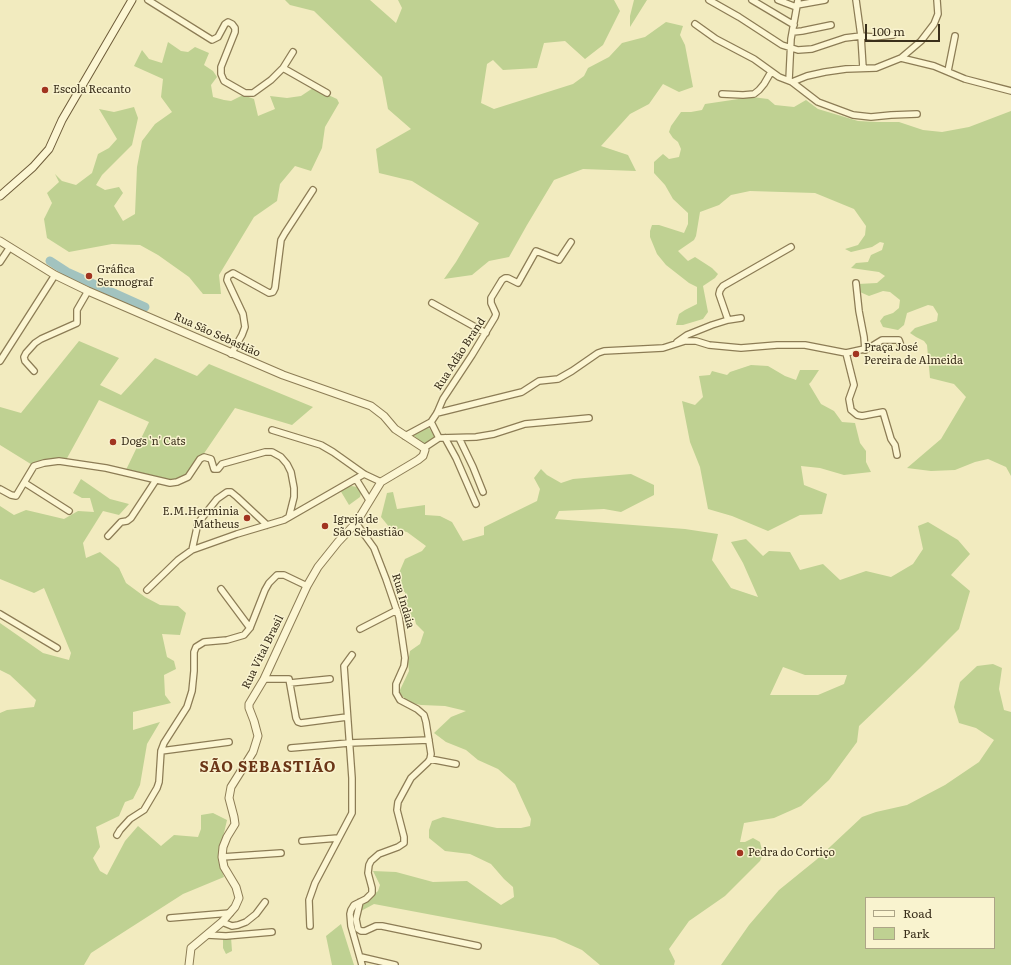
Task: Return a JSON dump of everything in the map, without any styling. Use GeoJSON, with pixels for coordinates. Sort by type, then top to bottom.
{"type":"FeatureCollection","features":[{"type":"Feature","properties":{"kind":"street"},"geometry":{"type":"LineString","coordinates":[[0,196],[32,167],[49,149],[62,120],[132,0]]}},
{"type":"Feature","properties":{"kind":"street"},"geometry":{"type":"LineString","coordinates":[[148,0],[212,40],[218,37],[225,24],[228,22],[232,24],[235,32],[221,67],[221,74],[224,81],[241,91],[253,93],[258,90],[283,68],[293,52]]}},
{"type":"Feature","properties":{"kind":"street"},"geometry":{"type":"LineString","coordinates":[[709,0],[739,17],[782,45],[792,48],[803,50],[812,49],[838,40],[861,36],[874,37],[893,35]]}},
{"type":"Feature","properties":{"kind":"street"},"geometry":{"type":"LineString","coordinates":[[752,0],[794,25]]}},
{"type":"Feature","properties":{"kind":"street"},"geometry":{"type":"LineString","coordinates":[[778,0],[797,4],[825,0]]}},
{"type":"Feature","properties":{"kind":"street"},"geometry":{"type":"LineString","coordinates":[[856,0],[861,36],[863,68]]}},
{"type":"Feature","properties":{"kind":"street"},"geometry":{"type":"LineString","coordinates":[[791,81],[820,72],[876,68],[901,58],[921,41],[934,24],[938,14],[937,0]]}},
{"type":"Feature","properties":{"kind":"street"},"geometry":{"type":"LineString","coordinates":[[791,81],[793,32],[797,4]]}},
{"type":"Feature","properties":{"kind":"street"},"geometry":{"type":"LineString","coordinates":[[695,24],[716,39],[754,59],[782,79],[791,81],[818,102],[853,114],[871,117],[917,114]]}},
{"type":"Feature","properties":{"kind":"street"},"geometry":{"type":"LineString","coordinates":[[793,32],[802,32],[831,25]]}},
{"type":"Feature","properties":{"kind":"street"},"geometry":{"type":"LineString","coordinates":[[948,71],[955,36]]}},
{"type":"Feature","properties":{"kind":"street"},"geometry":{"type":"LineString","coordinates":[[901,58],[934,66],[965,79],[1011,91]]}},
{"type":"Feature","properties":{"kind":"street"},"geometry":{"type":"LineString","coordinates":[[283,68],[327,93]]}},
{"type":"Feature","properties":{"kind":"street"},"geometry":{"type":"LineString","coordinates":[[722,94],[754,94],[764,84],[771,72]]}},
{"type":"Feature","properties":{"kind":"street"},"geometry":{"type":"LineString","coordinates":[[231,354],[245,327],[243,314],[227,280],[228,276],[233,273],[269,293],[273,292],[275,288],[282,240],[313,190]]}},
{"type":"Feature","properties":{"kind":"street","name":"Rua São Sebastião"},"geometry":{"type":"LineString","coordinates":[[0,241],[55,275],[88,291],[231,354],[283,375],[371,406],[384,416],[395,429],[424,448]]}},
{"type":"Feature","properties":{"kind":"street","name":"Rua Adão Brand"},"geometry":{"type":"LineString","coordinates":[[431,422],[443,399],[486,333],[496,314],[491,303],[491,298],[502,280],[508,278],[518,283],[536,251],[559,260],[571,242]]}},
{"type":"Feature","properties":{"kind":"street"},"geometry":{"type":"LineString","coordinates":[[0,262],[10,247]]}},
{"type":"Feature","properties":{"kind":"street"},"geometry":{"type":"LineString","coordinates":[[728,320],[719,294],[723,286],[791,247]]}},
{"type":"Feature","properties":{"kind":"street"},"geometry":{"type":"LineString","coordinates":[[0,361],[55,275]]}},
{"type":"Feature","properties":{"kind":"street"},"geometry":{"type":"LineString","coordinates":[[856,283],[865,350]]}},
{"type":"Feature","properties":{"kind":"street"},"geometry":{"type":"LineString","coordinates":[[34,371],[25,361],[24,357],[26,353],[41,339],[76,325],[78,321],[77,310],[88,291]]}},
{"type":"Feature","properties":{"kind":"street"},"geometry":{"type":"LineString","coordinates":[[432,303],[486,333]]}},
{"type":"Feature","properties":{"kind":"street"},"geometry":{"type":"LineString","coordinates":[[672,345],[697,330],[728,320],[742,318]]}},
{"type":"Feature","properties":{"kind":"street"},"geometry":{"type":"LineString","coordinates":[[437,413],[522,392],[539,381],[558,379],[598,353],[604,351],[664,348],[685,341],[696,341],[741,348],[777,345],[805,345],[846,353],[865,350],[882,340],[900,340],[901,346]]}},
{"type":"Feature","properties":{"kind":"street"},"geometry":{"type":"LineString","coordinates":[[846,353],[854,385],[849,399],[852,410],[862,416],[884,412],[897,455]]}},
{"type":"Feature","properties":{"kind":"street"},"geometry":{"type":"LineString","coordinates":[[272,430],[321,445],[364,474],[381,482],[418,460],[424,453],[424,448],[442,438],[458,438],[494,434],[525,424],[589,418]]}},
{"type":"Feature","properties":{"kind":"street"},"geometry":{"type":"LineString","coordinates":[[405,436],[431,422],[456,458],[476,504]]}},
{"type":"Feature","properties":{"kind":"street"},"geometry":{"type":"LineString","coordinates":[[458,438],[473,467],[483,492]]}},
{"type":"Feature","properties":{"kind":"street"},"geometry":{"type":"LineString","coordinates":[[0,489],[11,496],[16,496],[34,466],[59,461],[125,472],[170,483],[183,480],[188,477],[200,459],[204,457],[211,459],[214,469],[218,469],[222,464],[265,452],[272,452],[281,457],[291,472],[294,497],[289,517]]}},
{"type":"Feature","properties":{"kind":"street"},"geometry":{"type":"LineString","coordinates":[[147,590],[178,560],[192,550],[237,534],[279,522],[364,474]]}},
{"type":"Feature","properties":{"kind":"street"},"geometry":{"type":"LineString","coordinates":[[356,479],[369,500]]}},
{"type":"Feature","properties":{"kind":"street"},"geometry":{"type":"LineString","coordinates":[[108,536],[121,522],[127,521],[131,518],[156,480]]}},
{"type":"Feature","properties":{"kind":"street","name":"Rua Vital Brasil"},"geometry":{"type":"LineString","coordinates":[[222,857],[223,847],[235,824],[229,798],[231,787],[253,752],[258,736],[249,704],[264,679],[307,586],[325,558],[356,523],[381,482]]}},
{"type":"Feature","properties":{"kind":"street"},"geometry":{"type":"LineString","coordinates":[[25,483],[69,511]]}},
{"type":"Feature","properties":{"kind":"street"},"geometry":{"type":"LineString","coordinates":[[192,550],[198,523],[217,499],[227,492],[230,492],[237,497],[267,525]]}},
{"type":"Feature","properties":{"kind":"street","name":"Rua Indaia"},"geometry":{"type":"LineString","coordinates":[[356,523],[374,548],[397,610],[403,637],[405,658],[404,666],[396,684],[396,693],[400,700],[422,712],[426,722],[430,759]]}},
{"type":"Feature","properties":{"kind":"street"},"geometry":{"type":"LineString","coordinates":[[117,835],[130,819],[144,810],[154,794],[159,782],[161,751],[164,743],[187,707],[192,691],[194,652],[196,648],[204,642],[227,640],[240,637],[248,632],[265,590],[269,583],[277,575],[284,575],[307,586]]}},
{"type":"Feature","properties":{"kind":"street"},"geometry":{"type":"LineString","coordinates":[[221,589],[250,628]]}},
{"type":"Feature","properties":{"kind":"street"},"geometry":{"type":"LineString","coordinates":[[360,629],[397,610]]}},
{"type":"Feature","properties":{"kind":"street"},"geometry":{"type":"LineString","coordinates":[[0,614],[57,648]]}},
{"type":"Feature","properties":{"kind":"street"},"geometry":{"type":"LineString","coordinates":[[310,926],[309,900],[315,884],[352,813],[352,778],[344,666],[352,655]]}},
{"type":"Feature","properties":{"kind":"street"},"geometry":{"type":"LineString","coordinates":[[264,679],[289,681],[330,679]]}},
{"type":"Feature","properties":{"kind":"street"},"geometry":{"type":"LineString","coordinates":[[289,681],[298,722],[301,723],[347,718]]}},
{"type":"Feature","properties":{"kind":"street"},"geometry":{"type":"LineString","coordinates":[[291,748],[349,743],[429,740]]}},
{"type":"Feature","properties":{"kind":"street"},"geometry":{"type":"LineString","coordinates":[[161,751],[229,742]]}},
{"type":"Feature","properties":{"kind":"street"},"geometry":{"type":"LineString","coordinates":[[362,965],[361,957],[354,937],[350,914],[354,905],[366,900],[372,893],[368,873],[371,861],[383,852],[398,847],[404,843],[404,837],[397,810],[398,802],[411,778],[430,759],[456,764]]}},
{"type":"Feature","properties":{"kind":"street"},"geometry":{"type":"LineString","coordinates":[[302,841],[338,838]]}},
{"type":"Feature","properties":{"kind":"street"},"geometry":{"type":"LineString","coordinates":[[189,965],[191,948],[222,922],[235,907],[239,898],[236,887],[224,867],[222,857],[281,853]]}},
{"type":"Feature","properties":{"kind":"street"},"geometry":{"type":"LineString","coordinates":[[222,922],[232,926],[238,926],[256,914],[266,902]]}},
{"type":"Feature","properties":{"kind":"street"},"geometry":{"type":"LineString","coordinates":[[360,902],[356,919],[358,929],[361,931],[365,931],[376,926],[382,926],[478,946]]}},
{"type":"Feature","properties":{"kind":"street"},"geometry":{"type":"LineString","coordinates":[[170,918],[230,913]]}},
{"type":"Feature","properties":{"kind":"street"},"geometry":{"type":"LineString","coordinates":[[207,935],[226,936],[272,932]]}},
{"type":"Feature","properties":{"kind":"street"},"geometry":{"type":"LineString","coordinates":[[361,957],[395,965]]}},
{"type":"Feature","properties":{"kind":"green space"},"geometry":{"type":"Polygon","coordinates":[[[285,0],[370,0],[396,23],[402,8],[398,0],[614,0],[620,11],[603,45],[585,59],[565,41],[544,43],[537,68],[503,70],[493,60],[487,64],[481,103],[494,109],[573,84],[584,76],[588,68],[609,57],[622,43],[645,37],[666,22],[683,26],[680,35],[685,45],[693,87],[679,92],[663,84],[649,104],[630,114],[601,146],[628,155],[636,171],[583,169],[554,180],[509,257],[489,261],[472,275],[444,279],[479,223],[412,181],[379,173],[376,149],[411,129],[388,109],[382,77],[314,11],[290,5],[285,0]]]}},
{"type":"Feature","properties":{"kind":"green space"},"geometry":{"type":"Polygon","coordinates":[[[634,0],[647,0],[630,27],[630,16],[634,0]]]}},
{"type":"Feature","properties":{"kind":"green space"},"geometry":{"type":"Polygon","coordinates":[[[168,42],[181,51],[188,52],[195,47],[209,53],[204,65],[213,71],[217,77],[211,85],[213,97],[231,101],[243,95],[254,99],[258,116],[275,109],[270,96],[287,98],[301,96],[313,88],[337,99],[339,103],[325,127],[322,148],[311,171],[295,166],[280,184],[277,201],[254,217],[219,275],[221,294],[203,294],[189,277],[158,255],[140,245],[112,244],[69,252],[47,238],[44,219],[52,203],[47,193],[59,182],[55,174],[62,181],[76,185],[92,173],[98,154],[109,148],[117,139],[99,109],[114,112],[134,107],[138,118],[132,145],[102,175],[96,185],[105,190],[119,187],[123,193],[114,206],[123,221],[135,214],[137,167],[142,141],[155,124],[172,112],[161,97],[163,79],[134,66],[142,50],[149,59],[162,63],[168,42]]]}},
{"type":"Feature","properties":{"kind":"green space"},"geometry":{"type":"Polygon","coordinates":[[[752,97],[768,99],[775,105],[794,107],[806,100],[818,109],[858,121],[899,122],[923,130],[942,132],[969,127],[1011,111],[1011,476],[1006,467],[988,459],[975,462],[955,470],[931,471],[907,468],[941,439],[966,397],[954,384],[930,378],[927,345],[924,341],[910,333],[915,328],[937,321],[938,314],[933,306],[928,305],[907,313],[904,325],[898,330],[883,327],[880,321],[884,316],[893,313],[899,308],[900,300],[890,292],[883,291],[869,296],[860,292],[858,284],[877,283],[885,276],[879,272],[851,268],[856,263],[868,262],[871,255],[882,250],[884,243],[880,242],[872,247],[851,252],[845,249],[858,245],[865,235],[866,226],[854,209],[815,193],[750,191],[731,195],[719,205],[700,212],[694,240],[678,251],[688,261],[695,257],[712,268],[718,274],[715,278],[703,286],[708,312],[703,319],[683,325],[676,325],[679,314],[697,304],[697,287],[689,283],[666,265],[657,254],[650,237],[650,231],[652,225],[659,225],[684,233],[688,224],[688,213],[673,199],[665,185],[654,173],[654,162],[663,154],[669,159],[679,157],[681,149],[678,142],[669,132],[671,126],[681,112],[702,110],[705,104],[752,97]]]}},
{"type":"Feature","properties":{"kind":"green space"},"geometry":{"type":"Polygon","coordinates":[[[79,341],[119,358],[100,385],[121,395],[155,358],[197,376],[209,364],[313,407],[292,425],[235,408],[192,471],[177,482],[125,472],[149,422],[99,400],[66,460],[34,466],[0,445],[0,407],[21,413],[79,341]]]}},
{"type":"Feature","properties":{"kind":"green space"},"geometry":{"type":"Polygon","coordinates":[[[751,365],[768,366],[785,376],[796,380],[800,370],[819,370],[809,384],[821,404],[834,411],[842,422],[855,423],[860,443],[866,451],[866,462],[871,472],[844,475],[820,468],[801,466],[804,485],[827,494],[822,514],[800,515],[768,531],[732,516],[708,509],[700,467],[690,442],[682,401],[695,405],[703,397],[699,376],[710,375],[712,371],[727,375],[730,372],[751,365]]]}},
{"type":"Feature","properties":{"kind":"green space"},"geometry":{"type":"Polygon","coordinates":[[[426,427],[429,428],[435,437],[424,444],[413,435],[426,427]]]}},
{"type":"Feature","properties":{"kind":"green space"},"geometry":{"type":"Polygon","coordinates":[[[541,469],[547,475],[561,483],[573,479],[631,474],[654,485],[654,495],[621,512],[604,509],[559,511],[555,519],[685,529],[718,534],[712,560],[731,588],[758,597],[743,563],[731,542],[746,539],[763,556],[769,551],[790,552],[800,570],[823,564],[840,580],[866,571],[891,577],[913,564],[923,549],[918,526],[928,522],[958,540],[970,554],[951,575],[970,591],[959,629],[859,726],[857,742],[829,780],[801,806],[774,818],[744,823],[740,842],[745,842],[753,838],[760,842],[763,855],[760,861],[725,896],[689,921],[669,949],[675,961],[674,965],[600,965],[582,950],[555,938],[374,904],[361,911],[361,907],[378,891],[380,885],[373,871],[396,872],[433,882],[467,881],[501,905],[514,897],[513,887],[491,864],[470,854],[445,851],[429,838],[429,830],[432,821],[443,817],[497,828],[521,828],[530,826],[531,819],[515,784],[498,769],[478,760],[466,750],[446,742],[434,733],[451,717],[466,711],[445,706],[421,705],[407,702],[399,692],[409,671],[408,662],[410,651],[420,644],[424,632],[416,624],[415,620],[409,619],[405,592],[396,589],[396,580],[405,559],[422,551],[426,546],[407,532],[390,528],[381,517],[387,493],[393,492],[397,509],[425,505],[425,515],[440,516],[452,522],[463,541],[484,535],[484,527],[537,501],[540,489],[534,478],[541,469]],[[783,667],[770,695],[818,695],[844,684],[847,675],[805,675],[783,667]]]}},
{"type":"Feature","properties":{"kind":"green space"},"geometry":{"type":"Polygon","coordinates":[[[81,479],[110,499],[129,504],[119,515],[103,511],[83,543],[86,558],[100,552],[119,568],[126,583],[145,597],[160,605],[178,606],[186,613],[180,635],[162,634],[167,657],[174,661],[176,669],[164,675],[165,695],[171,703],[133,712],[133,730],[160,722],[147,744],[140,785],[133,799],[125,802],[119,816],[96,827],[100,847],[93,858],[100,871],[107,875],[125,841],[138,826],[161,846],[174,835],[198,837],[201,829],[201,815],[213,813],[227,820],[218,859],[224,877],[183,894],[91,953],[84,965],[0,965],[0,713],[7,710],[34,707],[36,700],[10,675],[0,670],[0,623],[43,653],[69,660],[71,653],[44,588],[34,593],[0,579],[0,506],[14,515],[26,510],[64,519],[78,511],[94,512],[90,498],[82,498],[73,493],[81,479]]]}},
{"type":"Feature","properties":{"kind":"green space"},"geometry":{"type":"Polygon","coordinates":[[[351,486],[358,487],[361,493],[360,497],[349,505],[340,490],[351,486]]]}},
{"type":"Feature","properties":{"kind":"green space"},"geometry":{"type":"Polygon","coordinates":[[[993,664],[1002,668],[999,689],[1004,710],[1011,712],[1011,965],[721,965],[749,925],[779,890],[816,860],[862,817],[876,812],[907,805],[945,785],[979,762],[994,740],[976,728],[959,723],[954,707],[960,682],[977,666],[993,664]]]}},
{"type":"Feature","properties":{"kind":"green space"},"geometry":{"type":"Polygon","coordinates":[[[341,924],[354,965],[332,965],[326,936],[341,924]]]}},
{"type":"Feature","properties":{"kind":"green space"},"geometry":{"type":"Polygon","coordinates":[[[231,937],[232,951],[226,954],[223,948],[223,939],[231,937]]]}},
{"type":"Feature","properties":{"kind":"waterway"},"geometry":{"type":"LineString","coordinates":[[50,261],[67,272],[145,307]]}},
{"type":"Feature","properties":{"kind":"place","name":"Escola Recanto"},"geometry":{"type":"Point","coordinates":[45,90]}},
{"type":"Feature","properties":{"kind":"place","name":"Gráfica Sermograf"},"geometry":{"type":"Point","coordinates":[89,276]}},
{"type":"Feature","properties":{"kind":"place","name":"Praça José Pereira de Almeida"},"geometry":{"type":"Point","coordinates":[856,354]}},
{"type":"Feature","properties":{"kind":"place","name":"Dogs 'n' Cats"},"geometry":{"type":"Point","coordinates":[113,442]}},
{"type":"Feature","properties":{"kind":"place","name":"E.M.Herminia Matheus"},"geometry":{"type":"Point","coordinates":[247,518]}},
{"type":"Feature","properties":{"kind":"place","name":"Igreja de São Sebastião"},"geometry":{"type":"Point","coordinates":[325,526]}},
{"type":"Feature","properties":{"kind":"place","name":"Pedra do Cortiço"},"geometry":{"type":"Point","coordinates":[740,853]}},
{"type":"Feature","properties":{"kind":"district","name":"SÃO SEBASTIÃO"},"geometry":{"type":"Point","coordinates":[268,768]}}]}
